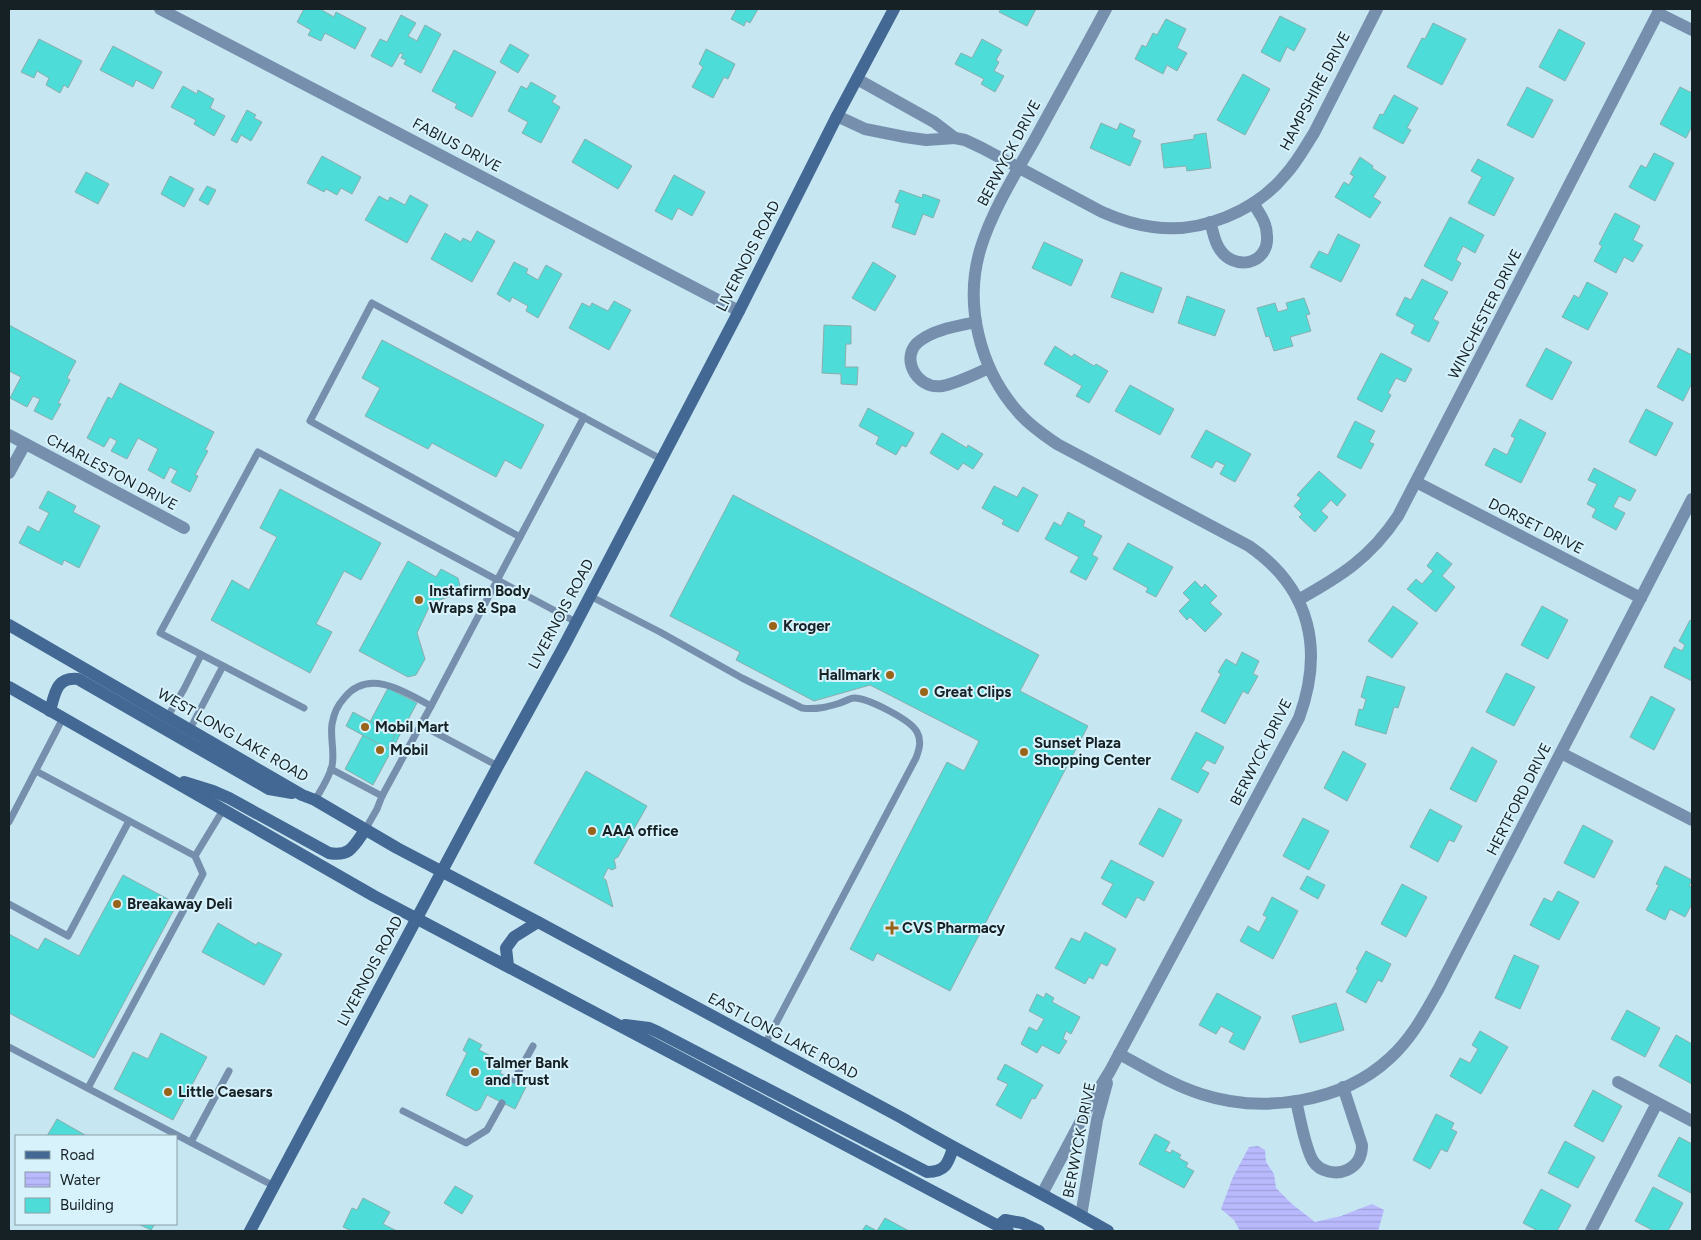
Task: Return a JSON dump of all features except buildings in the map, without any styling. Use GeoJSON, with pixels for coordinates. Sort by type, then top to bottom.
{"type":"FeatureCollection","features":[{"type":"Feature","properties":{"kind":"main road","name":"LIVERNOIS ROAD"},"geometry":{"type":"LineString","coordinates":[[250,1231],[590,596],[894,9]]}},
{"type":"Feature","properties":{"kind":"main road","name":"WEST LONG LAKE ROAD"},"geometry":{"type":"LineString","coordinates":[[9,625],[302,795],[442,872]]}},
{"type":"Feature","properties":{"kind":"main road"},"geometry":{"type":"LineString","coordinates":[[50,711],[60,683],[68,678],[78,679],[269,789],[302,795]]}},
{"type":"Feature","properties":{"kind":"main road"},"geometry":{"type":"LineString","coordinates":[[9,687],[325,869],[416,918],[1003,1228],[1005,1220],[1022,1223],[1039,1231]]}},
{"type":"Feature","properties":{"kind":"main road"},"geometry":{"type":"LineString","coordinates":[[162,776],[229,798],[329,853],[340,855],[349,851],[365,830]]}},
{"type":"Feature","properties":{"kind":"main road","name":"EAST LONG LAKE ROAD"},"geometry":{"type":"LineString","coordinates":[[442,872],[765,1044],[1108,1231]]}},
{"type":"Feature","properties":{"kind":"main road"},"geometry":{"type":"LineString","coordinates":[[508,966],[506,948],[514,937],[538,922]]}},
{"type":"Feature","properties":{"kind":"main road"},"geometry":{"type":"LineString","coordinates":[[617,1024],[649,1028],[658,1032],[927,1172],[938,1172],[944,1167],[953,1148]]}},
{"type":"Feature","properties":{"kind":"street","name":"FABIUS DRIVE"},"geometry":{"type":"LineString","coordinates":[[160,9],[739,311]]}},
{"type":"Feature","properties":{"kind":"street","name":"BERWYCK DRIVE"},"geometry":{"type":"LineString","coordinates":[[1042,1194],[1299,718],[1312,669],[1312,653],[1307,624],[1298,600],[1288,583],[1273,566],[1249,546],[1057,444],[1020,414],[1008,399],[989,368],[976,322],[974,306],[974,281],[980,248],[1019,167],[1106,9]]}},
{"type":"Feature","properties":{"kind":"street","name":"HAMPSHIRE DRIVE"},"geometry":{"type":"LineString","coordinates":[[857,79],[934,122],[955,138],[973,144],[1019,167],[1102,212],[1126,221],[1154,228],[1191,227],[1226,217],[1254,203],[1286,175],[1304,150],[1377,9]]}},
{"type":"Feature","properties":{"kind":"street"},"geometry":{"type":"LineString","coordinates":[[1659,11],[1692,30]]}},
{"type":"Feature","properties":{"kind":"street","name":"WINCHESTER DRIVE"},"geometry":{"type":"LineString","coordinates":[[1298,600],[1334,580],[1364,557],[1389,530],[1416,482],[1659,11]]}},
{"type":"Feature","properties":{"kind":"street","name":"HAMPSHIRE DRIVE"},"geometry":{"type":"LineString","coordinates":[[837,116],[865,129],[905,137],[926,140],[955,138]]}},
{"type":"Feature","properties":{"kind":"street"},"geometry":{"type":"LineString","coordinates":[[1210,222],[1218,248],[1228,259],[1238,263],[1247,263],[1262,254],[1268,237],[1264,222],[1254,203]]}},
{"type":"Feature","properties":{"kind":"street"},"geometry":{"type":"LineString","coordinates":[[976,322],[935,333],[922,339],[912,353],[912,370],[925,383],[932,386],[942,386],[989,368]]}},
{"type":"Feature","properties":{"kind":"street","name":"CHARLESTON DRIVE"},"geometry":{"type":"LineString","coordinates":[[9,435],[184,528]]}},
{"type":"Feature","properties":{"kind":"street","name":"CHARLESTON DRIVE"},"geometry":{"type":"LineString","coordinates":[[9,474],[25,444]]}},
{"type":"Feature","properties":{"kind":"street","name":"DORSET DRIVE"},"geometry":{"type":"LineString","coordinates":[[1416,482],[1641,598]]}},
{"type":"Feature","properties":{"kind":"street","name":"HERTFORD DRIVE"},"geometry":{"type":"LineString","coordinates":[[1119,1054],[1176,1084],[1218,1099],[1262,1104],[1296,1102],[1322,1096],[1374,1071],[1390,1058],[1418,1025],[1438,990],[1692,499]]}},
{"type":"Feature","properties":{"kind":"street"},"geometry":{"type":"LineString","coordinates":[[1561,753],[1692,820]]}},
{"type":"Feature","properties":{"kind":"street","name":"BERWYCK DRIVE"},"geometry":{"type":"LineString","coordinates":[[1081,1216],[1097,1120],[1110,1071]]}},
{"type":"Feature","properties":{"kind":"street"},"geometry":{"type":"LineString","coordinates":[[1618,1082],[1692,1121]]}},
{"type":"Feature","properties":{"kind":"street"},"geometry":{"type":"LineString","coordinates":[[1296,1102],[1312,1160],[1328,1172],[1337,1173],[1345,1171],[1358,1161],[1362,1154],[1362,1145],[1343,1087]]}},
{"type":"Feature","properties":{"kind":"street"},"geometry":{"type":"LineString","coordinates":[[1591,1231],[1657,1103]]}},
{"type":"Feature","properties":{"kind":"lane"},"geometry":{"type":"LineString","coordinates":[[520,537],[310,421],[372,303],[661,458]]}},
{"type":"Feature","properties":{"kind":"lane"},"geometry":{"type":"LineString","coordinates":[[365,830],[584,417]]}},
{"type":"Feature","properties":{"kind":"lane"},"geometry":{"type":"LineString","coordinates":[[304,708],[160,633],[258,452],[576,622]]}},
{"type":"Feature","properties":{"kind":"lane"},"geometry":{"type":"LineString","coordinates":[[590,596],[742,678],[802,708],[813,710],[854,698],[870,702],[910,723],[918,733],[920,746],[916,758],[765,1044]]}},
{"type":"Feature","properties":{"kind":"lane"},"geometry":{"type":"LineString","coordinates":[[168,716],[201,655]]}},
{"type":"Feature","properties":{"kind":"lane"},"geometry":{"type":"LineString","coordinates":[[190,729],[223,666]]}},
{"type":"Feature","properties":{"kind":"lane"},"geometry":{"type":"LineString","coordinates":[[314,800],[331,769],[334,757],[331,741],[336,708],[350,692],[358,686],[381,684],[393,686],[431,706]]}},
{"type":"Feature","properties":{"kind":"lane"},"geometry":{"type":"LineString","coordinates":[[9,822],[63,718]]}},
{"type":"Feature","properties":{"kind":"lane"},"geometry":{"type":"LineString","coordinates":[[421,725],[498,766]]}},
{"type":"Feature","properties":{"kind":"lane"},"geometry":{"type":"LineString","coordinates":[[331,769],[382,796]]}},
{"type":"Feature","properties":{"kind":"lane"},"geometry":{"type":"LineString","coordinates":[[36,771],[195,856],[203,874],[88,1088]]}},
{"type":"Feature","properties":{"kind":"lane"},"geometry":{"type":"LineString","coordinates":[[195,856],[223,810]]}},
{"type":"Feature","properties":{"kind":"lane"},"geometry":{"type":"LineString","coordinates":[[9,904],[68,936],[129,821]]}},
{"type":"Feature","properties":{"kind":"lane"},"geometry":{"type":"LineString","coordinates":[[514,1080],[533,1046]]}},
{"type":"Feature","properties":{"kind":"lane"},"geometry":{"type":"LineString","coordinates":[[9,1048],[178,1135]]}},
{"type":"Feature","properties":{"kind":"lane"},"geometry":{"type":"LineString","coordinates":[[191,1142],[229,1071]]}},
{"type":"Feature","properties":{"kind":"lane"},"geometry":{"type":"LineString","coordinates":[[403,1111],[466,1143],[487,1130],[502,1103]]}},
{"type":"Feature","properties":{"kind":"lane"},"geometry":{"type":"LineString","coordinates":[[178,1135],[274,1186]]}},
{"type":"Feature","properties":{"kind":"water"},"geometry":{"type":"Polygon","coordinates":[[[1258,1146],[1265,1150],[1266,1162],[1274,1174],[1276,1188],[1292,1204],[1315,1222],[1341,1216],[1372,1204],[1384,1210],[1378,1231],[1240,1231],[1234,1220],[1221,1209],[1233,1177],[1249,1147],[1258,1146]]]}},
{"type":"Feature","properties":{"kind":"place","name":"Instafirm Body Wraps & Spa"},"geometry":{"type":"Point","coordinates":[419,600]}},
{"type":"Feature","properties":{"kind":"place","name":"Kroger"},"geometry":{"type":"Point","coordinates":[773,626]}},
{"type":"Feature","properties":{"kind":"place","name":"Hallmark"},"geometry":{"type":"Point","coordinates":[890,675]}},
{"type":"Feature","properties":{"kind":"place","name":"Great Clips"},"geometry":{"type":"Point","coordinates":[924,692]}},
{"type":"Feature","properties":{"kind":"place","name":"Mobil Mart"},"geometry":{"type":"Point","coordinates":[365,727]}},
{"type":"Feature","properties":{"kind":"place","name":"Mobil"},"geometry":{"type":"Point","coordinates":[380,750]}},
{"type":"Feature","properties":{"kind":"place","name":"Sunset Plaza Shopping Center"},"geometry":{"type":"Point","coordinates":[1024,752]}},
{"type":"Feature","properties":{"kind":"place","name":"AAA office"},"geometry":{"type":"Point","coordinates":[592,831]}},
{"type":"Feature","properties":{"kind":"place","name":"Breakaway Deli"},"geometry":{"type":"Point","coordinates":[117,904]}},
{"type":"Feature","properties":{"kind":"place","name":"CVS Pharmacy"},"geometry":{"type":"Point","coordinates":[892,928]}},
{"type":"Feature","properties":{"kind":"place","name":"Talmer Bank and Trust"},"geometry":{"type":"Point","coordinates":[475,1072]}},
{"type":"Feature","properties":{"kind":"place","name":"Little Caesars"},"geometry":{"type":"Point","coordinates":[168,1092]}}]}
